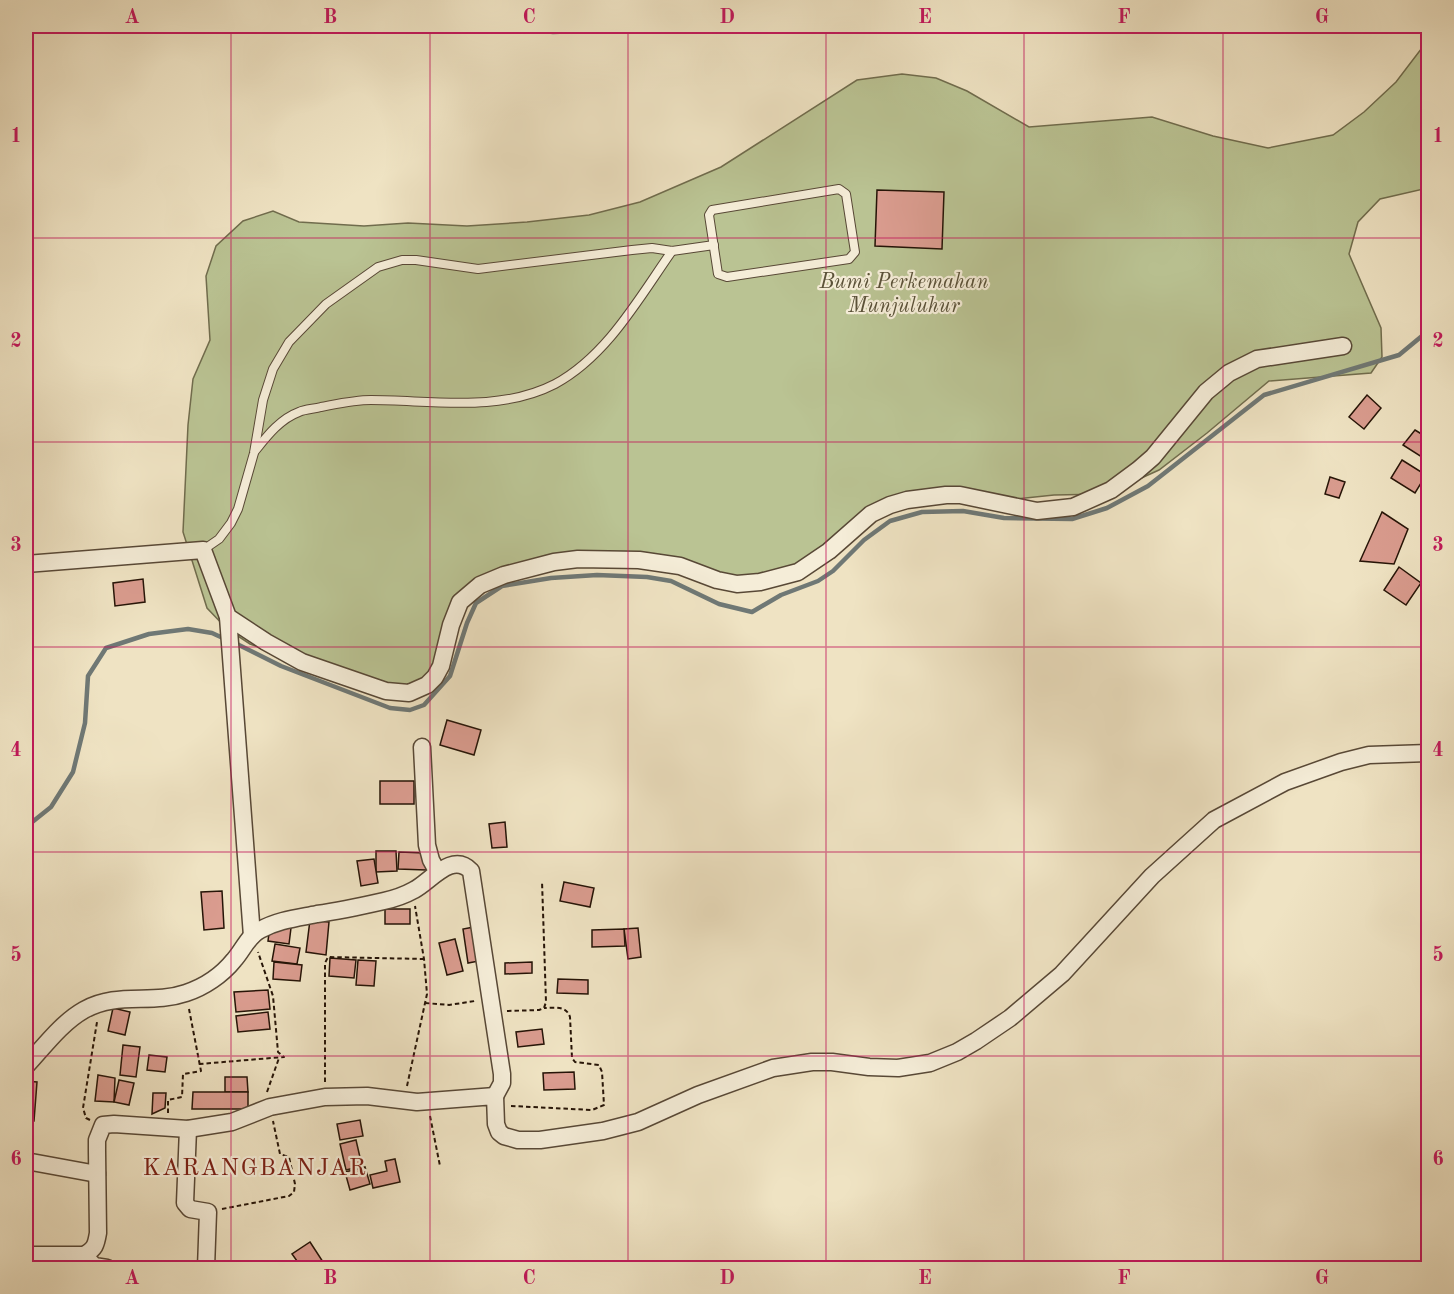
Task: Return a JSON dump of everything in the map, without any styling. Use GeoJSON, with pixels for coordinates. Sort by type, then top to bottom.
{"type":"FeatureCollection","features":[{"type":"Feature","properties":{"kind":"street"},"geometry":{"type":"LineString","coordinates":[[230,629],[266,642],[302,662],[378,688],[409,693],[427,685],[438,672],[460,602],[480,585],[504,575],[554,562],[578,559],[639,560],[681,566],[717,580],[737,584],[760,582],[798,572],[829,551],[872,514],[907,500],[953,495],[1037,511],[1073,507],[1111,490],[1138,471],[1153,457],[1206,392],[1229,373],[1257,359],[1343,346]]}},
{"type":"Feature","properties":{"kind":"street"},"geometry":{"type":"LineString","coordinates":[[26,564],[203,550],[230,629],[252,936]]}},
{"type":"Feature","properties":{"kind":"street"},"geometry":{"type":"LineString","coordinates":[[422,747],[427,845],[431,860],[438,871]]}},
{"type":"Feature","properties":{"kind":"street"},"geometry":{"type":"LineString","coordinates":[[26,1066],[65,1025],[82,1011],[100,1002],[116,999],[157,999],[186,993],[221,974],[234,961],[252,936],[276,922],[387,900],[412,891],[428,881],[438,871],[454,865],[467,867],[471,871],[502,1074],[502,1083],[495,1096],[496,1124],[499,1132],[504,1136],[518,1140],[540,1140],[603,1131],[638,1122],[698,1095],[773,1068],[812,1062],[898,1068],[930,1063],[957,1052],[1010,1018],[1053,981],[1152,876],[1215,820],[1285,782],[1341,762],[1369,755],[1428,753]]}},
{"type":"Feature","properties":{"kind":"street"},"geometry":{"type":"LineString","coordinates":[[26,1255],[84,1255],[93,1251],[96,1244],[97,1140],[104,1125],[188,1129],[232,1122],[265,1108],[325,1097],[367,1096],[404,1102],[495,1096]]}},
{"type":"Feature","properties":{"kind":"street"},"geometry":{"type":"LineString","coordinates":[[188,1129],[184,1203],[190,1209],[208,1212],[206,1269]]}},
{"type":"Feature","properties":{"kind":"street"},"geometry":{"type":"LineString","coordinates":[[26,1161],[97,1174]]}},
{"type":"Feature","properties":{"kind":"street"},"geometry":{"type":"LineString","coordinates":[[84,1255],[94,1266],[107,1269]]}},
{"type":"Feature","properties":{"kind":"lane"},"geometry":{"type":"LineString","coordinates":[[839,189],[846,194],[855,252],[849,259],[727,278],[718,274],[714,244],[710,215],[716,208],[839,189]]}},
{"type":"Feature","properties":{"kind":"lane"},"geometry":{"type":"LineString","coordinates":[[203,550],[219,539],[231,523],[245,488],[254,453],[263,400],[273,369],[289,342],[326,304],[378,267],[402,260],[416,260],[478,269],[642,249],[672,251],[714,244]]}},
{"type":"Feature","properties":{"kind":"lane"},"geometry":{"type":"LineString","coordinates":[[254,453],[280,423],[298,412],[368,400],[452,403],[497,401],[527,394],[554,384],[583,364],[614,332],[672,251]]}},
{"type":"Feature","properties":{"kind":"path"},"geometry":{"type":"LineString","coordinates":[[542,881],[546,1002],[544,1008]]}},
{"type":"Feature","properties":{"kind":"path"},"geometry":{"type":"LineString","coordinates":[[404,1102],[427,985],[412,891]]}},
{"type":"Feature","properties":{"kind":"path"},"geometry":{"type":"LineString","coordinates":[[200,1064],[284,1058],[278,1052],[273,996],[252,936]]}},
{"type":"Feature","properties":{"kind":"path"},"geometry":{"type":"LineString","coordinates":[[325,1097],[325,963],[328,957],[424,959]]}},
{"type":"Feature","properties":{"kind":"path"},"geometry":{"type":"LineString","coordinates":[[168,1127],[168,1100],[182,1097],[183,1074],[201,1071],[186,993]]}},
{"type":"Feature","properties":{"kind":"path"},"geometry":{"type":"LineString","coordinates":[[100,1002],[83,1108],[86,1118],[104,1125]]}},
{"type":"Feature","properties":{"kind":"path"},"geometry":{"type":"LineString","coordinates":[[425,1002],[449,1005],[491,1004],[527,1010],[564,1008],[570,1017],[572,1058],[575,1062],[599,1065],[603,1072],[604,1105],[591,1110],[513,1107],[495,1096]]}},
{"type":"Feature","properties":{"kind":"path"},"geometry":{"type":"LineString","coordinates":[[208,1212],[289,1196],[294,1192],[295,1184],[289,1157],[280,1154],[265,1108],[279,1058]]}},
{"type":"Feature","properties":{"kind":"path"},"geometry":{"type":"LineString","coordinates":[[427,1101],[440,1166]]}},
{"type":"Feature","properties":{"kind":"green space","name":"Bumi Perkemahan Munjuluhur"},"geometry":{"type":"Polygon","coordinates":[[[1428,40],[1428,188],[1380,199],[1358,222],[1349,254],[1381,328],[1382,357],[1371,373],[1269,381],[1159,470],[1106,494],[1054,495],[978,503],[911,499],[769,586],[628,557],[541,558],[475,586],[423,685],[393,695],[250,644],[227,629],[207,608],[183,532],[188,425],[193,379],[210,340],[206,276],[216,246],[243,221],[273,211],[299,222],[364,226],[408,223],[467,226],[589,215],[640,202],[721,167],[857,80],[902,74],[936,78],[967,91],[1029,127],[1152,117],[1213,136],[1268,148],[1333,135],[1364,112],[1396,82],[1428,40]]]}},
{"type":"Feature","properties":{"kind":"building"},"geometry":{"type":"Polygon","coordinates":[[[877,190],[944,192],[942,249],[875,246],[877,190]]]}},
{"type":"Feature","properties":{"kind":"building"},"geometry":{"type":"Polygon","coordinates":[[[1367,395],[1381,408],[1364,429],[1349,417],[1367,395]]]}},
{"type":"Feature","properties":{"kind":"building"},"geometry":{"type":"Polygon","coordinates":[[[1415,430],[1428,438],[1428,461],[1403,445],[1415,430]]]}},
{"type":"Feature","properties":{"kind":"building"},"geometry":{"type":"Polygon","coordinates":[[[1402,460],[1426,475],[1415,493],[1391,478],[1402,460]]]}},
{"type":"Feature","properties":{"kind":"building"},"geometry":{"type":"Polygon","coordinates":[[[1330,477],[1345,482],[1339,498],[1325,494],[1330,477]]]}},
{"type":"Feature","properties":{"kind":"building"},"geometry":{"type":"Polygon","coordinates":[[[1428,505],[1428,529],[1421,527],[1428,505]]]}},
{"type":"Feature","properties":{"kind":"building"},"geometry":{"type":"Polygon","coordinates":[[[1382,512],[1408,529],[1394,564],[1360,561],[1382,512]]]}},
{"type":"Feature","properties":{"kind":"building"},"geometry":{"type":"Polygon","coordinates":[[[1399,567],[1421,583],[1406,605],[1384,590],[1399,567]]]}},
{"type":"Feature","properties":{"kind":"building"},"geometry":{"type":"Polygon","coordinates":[[[143,579],[145,602],[115,606],[113,583],[143,579]]]}},
{"type":"Feature","properties":{"kind":"building"},"geometry":{"type":"Polygon","coordinates":[[[447,720],[481,730],[474,755],[440,745],[447,720]]]}},
{"type":"Feature","properties":{"kind":"building"},"geometry":{"type":"Polygon","coordinates":[[[380,781],[414,781],[414,804],[380,804],[380,781]]]}},
{"type":"Feature","properties":{"kind":"building"},"geometry":{"type":"Polygon","coordinates":[[[505,822],[507,847],[492,848],[489,824],[505,822]]]}},
{"type":"Feature","properties":{"kind":"building"},"geometry":{"type":"Polygon","coordinates":[[[376,851],[396,851],[397,871],[376,872],[376,851]]]}},
{"type":"Feature","properties":{"kind":"building"},"geometry":{"type":"Polygon","coordinates":[[[399,852],[426,853],[426,870],[398,869],[399,852]]]}},
{"type":"Feature","properties":{"kind":"building"},"geometry":{"type":"Polygon","coordinates":[[[374,859],[378,883],[361,886],[357,861],[374,859]]]}},
{"type":"Feature","properties":{"kind":"building"},"geometry":{"type":"Polygon","coordinates":[[[564,882],[594,888],[590,907],[560,901],[564,882]]]}},
{"type":"Feature","properties":{"kind":"building"},"geometry":{"type":"Polygon","coordinates":[[[222,891],[224,928],[204,930],[201,892],[222,891]]]}},
{"type":"Feature","properties":{"kind":"building"},"geometry":{"type":"Polygon","coordinates":[[[385,909],[410,909],[410,924],[385,924],[385,909]]]}},
{"type":"Feature","properties":{"kind":"building"},"geometry":{"type":"Polygon","coordinates":[[[310,920],[329,922],[326,955],[306,952],[310,920]]]}},
{"type":"Feature","properties":{"kind":"building"},"geometry":{"type":"Polygon","coordinates":[[[270,925],[291,928],[289,944],[268,941],[270,925]]]}},
{"type":"Feature","properties":{"kind":"building"},"geometry":{"type":"Polygon","coordinates":[[[474,927],[479,961],[468,963],[463,929],[474,927]]]}},
{"type":"Feature","properties":{"kind":"building"},"geometry":{"type":"Polygon","coordinates":[[[638,928],[641,957],[628,959],[624,929],[638,928]]]}},
{"type":"Feature","properties":{"kind":"building"},"geometry":{"type":"Polygon","coordinates":[[[624,929],[625,946],[592,947],[592,930],[624,929]]]}},
{"type":"Feature","properties":{"kind":"building"},"geometry":{"type":"Polygon","coordinates":[[[455,939],[463,971],[447,975],[439,943],[455,939]]]}},
{"type":"Feature","properties":{"kind":"building"},"geometry":{"type":"Polygon","coordinates":[[[275,944],[300,948],[297,964],[272,961],[275,944]]]}},
{"type":"Feature","properties":{"kind":"building"},"geometry":{"type":"Polygon","coordinates":[[[330,958],[356,960],[354,978],[329,976],[330,958]]]}},
{"type":"Feature","properties":{"kind":"building"},"geometry":{"type":"Polygon","coordinates":[[[358,960],[376,961],[374,986],[356,985],[358,960]]]}},
{"type":"Feature","properties":{"kind":"building"},"geometry":{"type":"Polygon","coordinates":[[[274,962],[302,965],[300,981],[273,979],[274,962]]]}},
{"type":"Feature","properties":{"kind":"building"},"geometry":{"type":"Polygon","coordinates":[[[532,962],[532,973],[505,974],[505,963],[532,962]]]}},
{"type":"Feature","properties":{"kind":"building"},"geometry":{"type":"Polygon","coordinates":[[[558,979],[588,980],[588,994],[557,993],[558,979]]]}},
{"type":"Feature","properties":{"kind":"building"},"geometry":{"type":"Polygon","coordinates":[[[268,990],[270,1009],[236,1012],[234,992],[268,990]]]}},
{"type":"Feature","properties":{"kind":"building"},"geometry":{"type":"Polygon","coordinates":[[[113,1008],[130,1012],[125,1035],[108,1031],[113,1008]]]}},
{"type":"Feature","properties":{"kind":"building"},"geometry":{"type":"Polygon","coordinates":[[[268,1012],[270,1029],[238,1032],[236,1016],[268,1012]]]}},
{"type":"Feature","properties":{"kind":"building"},"geometry":{"type":"Polygon","coordinates":[[[542,1029],[544,1044],[518,1047],[516,1032],[542,1029]]]}},
{"type":"Feature","properties":{"kind":"building"},"geometry":{"type":"Polygon","coordinates":[[[123,1045],[140,1047],[136,1077],[120,1075],[123,1045]]]}},
{"type":"Feature","properties":{"kind":"building"},"geometry":{"type":"Polygon","coordinates":[[[149,1055],[167,1057],[165,1072],[147,1070],[149,1055]]]}},
{"type":"Feature","properties":{"kind":"building"},"geometry":{"type":"Polygon","coordinates":[[[574,1072],[575,1089],[544,1090],[543,1073],[574,1072]]]}},
{"type":"Feature","properties":{"kind":"building"},"geometry":{"type":"Polygon","coordinates":[[[98,1075],[115,1078],[114,1102],[95,1101],[98,1075]]]}},
{"type":"Feature","properties":{"kind":"building"},"geometry":{"type":"Polygon","coordinates":[[[225,1077],[247,1077],[248,1092],[225,1092],[225,1077]]]}},
{"type":"Feature","properties":{"kind":"building"},"geometry":{"type":"Polygon","coordinates":[[[119,1080],[134,1083],[129,1105],[114,1102],[119,1080]]]}},
{"type":"Feature","properties":{"kind":"building"},"geometry":{"type":"Polygon","coordinates":[[[26,1081],[37,1082],[34,1121],[26,1121],[26,1081]]]}},
{"type":"Feature","properties":{"kind":"building"},"geometry":{"type":"Polygon","coordinates":[[[193,1092],[248,1092],[248,1109],[192,1109],[193,1092]]]}},
{"type":"Feature","properties":{"kind":"building"},"geometry":{"type":"Polygon","coordinates":[[[153,1093],[166,1093],[165,1108],[152,1114],[153,1093]]]}},
{"type":"Feature","properties":{"kind":"building"},"geometry":{"type":"Polygon","coordinates":[[[360,1120],[363,1136],[340,1140],[337,1124],[360,1120]]]}},
{"type":"Feature","properties":{"kind":"building"},"geometry":{"type":"Polygon","coordinates":[[[356,1140],[362,1166],[346,1170],[340,1144],[356,1140]]]}},
{"type":"Feature","properties":{"kind":"building"},"geometry":{"type":"Polygon","coordinates":[[[395,1159],[400,1182],[373,1188],[370,1175],[387,1171],[385,1161],[395,1159]]]}},
{"type":"Feature","properties":{"kind":"building"},"geometry":{"type":"Polygon","coordinates":[[[365,1167],[370,1184],[350,1190],[345,1172],[365,1167]]]}},
{"type":"Feature","properties":{"kind":"building"},"geometry":{"type":"Polygon","coordinates":[[[310,1242],[325,1265],[320,1268],[302,1268],[292,1254],[310,1242]]]}},
{"type":"Feature","properties":{"kind":"waterway"},"geometry":{"type":"LineString","coordinates":[[508,26],[553,32],[580,31],[599,26]]}},
{"type":"Feature","properties":{"kind":"waterway"},"geometry":{"type":"LineString","coordinates":[[233,642],[281,666],[390,708],[410,710],[424,705],[450,676],[476,603],[502,586],[551,578],[597,575],[647,577],[671,581],[719,604],[752,612],[781,595],[818,581],[833,571],[864,540],[890,521],[922,512],[963,511],[1004,518],[1072,519],[1107,508],[1148,486],[1264,395],[1399,355],[1428,331]]}},
{"type":"Feature","properties":{"kind":"waterway"},"geometry":{"type":"LineString","coordinates":[[26,827],[51,807],[73,772],[85,723],[88,676],[106,648],[149,634],[188,629],[212,633],[225,639]]}},
{"type":"Feature","properties":{"kind":"district","name":"KARANGBANJAR"},"geometry":{"type":"Point","coordinates":[255,1167]}}]}
